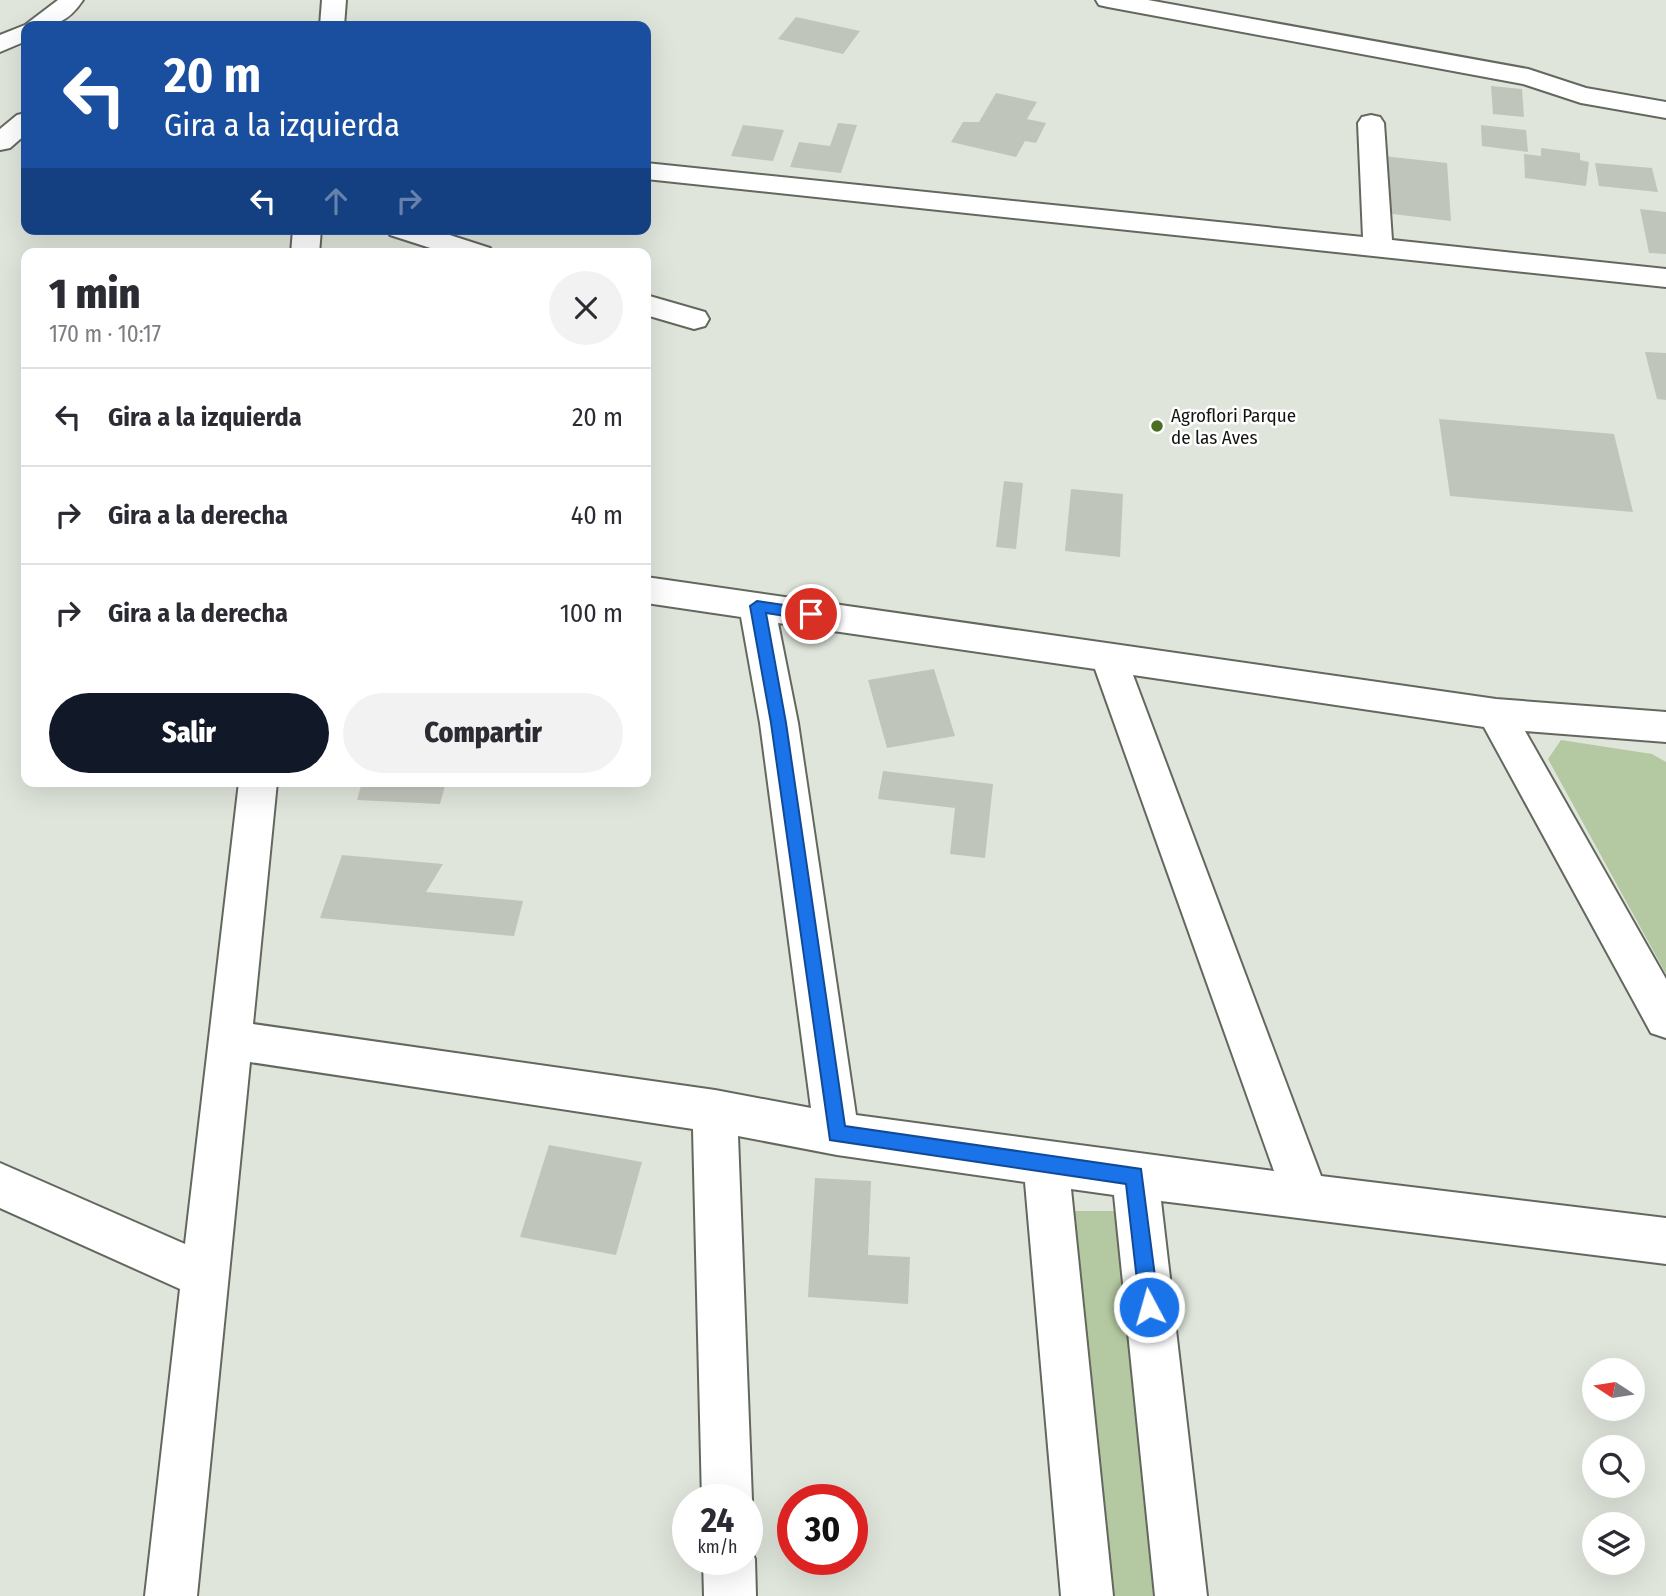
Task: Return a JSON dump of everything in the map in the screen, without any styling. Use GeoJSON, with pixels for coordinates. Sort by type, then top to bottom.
{"type":"FeatureCollection","features":[{"type":"Feature","properties":{"kind":"street"},"geometry":{"type":"LineString","coordinates":[[45,21],[62,10],[71,0]]}},
{"type":"Feature","properties":{"kind":"street"},"geometry":{"type":"LineString","coordinates":[[333,21],[334,0]]}},
{"type":"Feature","properties":{"kind":"street"},"geometry":{"type":"LineString","coordinates":[[1108,0],[1528,77],[1581,95],[1666,110]]}},
{"type":"Feature","properties":{"kind":"street"},"geometry":{"type":"LineString","coordinates":[[0,44],[21,34]]}},
{"type":"Feature","properties":{"kind":"street"},"geometry":{"type":"LineString","coordinates":[[0,110],[21,117]]}},
{"type":"Feature","properties":{"kind":"street"},"geometry":{"type":"LineString","coordinates":[[0,142],[21,123]]}},
{"type":"Feature","properties":{"kind":"street"},"geometry":{"type":"LineString","coordinates":[[1371,123],[1378,248]]}},
{"type":"Feature","properties":{"kind":"street"},"geometry":{"type":"LineString","coordinates":[[651,172],[1666,278]]}},
{"type":"Feature","properties":{"kind":"street"},"geometry":{"type":"LineString","coordinates":[[419,235],[461,248]]}},
{"type":"Feature","properties":{"kind":"street"},"geometry":{"type":"LineString","coordinates":[[651,307],[694,320]]}},
{"type":"Feature","properties":{"kind":"street"},"geometry":{"type":"LineString","coordinates":[[651,591],[1496,714],[1666,727]]}},
{"type":"Feature","properties":{"kind":"street"},"geometry":{"type":"LineString","coordinates":[[757,606],[779,723],[836,1134]]}},
{"type":"Feature","properties":{"kind":"street"},"geometry":{"type":"LineString","coordinates":[[1109,659],[1306,1196]]}},
{"type":"Feature","properties":{"kind":"street"},"geometry":{"type":"LineString","coordinates":[[1496,714],[1666,1020]]}},
{"type":"Feature","properties":{"kind":"street"},"geometry":{"type":"LineString","coordinates":[[171,1596],[257,787]]}},
{"type":"Feature","properties":{"kind":"street"},"geometry":{"type":"LineString","coordinates":[[231,1040],[715,1111],[836,1134],[1135,1176],[1666,1241]]}},
{"type":"Feature","properties":{"kind":"street"},"geometry":{"type":"LineString","coordinates":[[715,1111],[727,1484]]}},
{"type":"Feature","properties":{"kind":"street"},"geometry":{"type":"LineString","coordinates":[[1046,1163],[1087,1596]]}},
{"type":"Feature","properties":{"kind":"street"},"geometry":{"type":"LineString","coordinates":[[1135,1176],[1181,1596]]}},
{"type":"Feature","properties":{"kind":"street"},"geometry":{"type":"LineString","coordinates":[[0,1185],[205,1276]]}},
{"type":"Feature","properties":{"kind":"street"},"geometry":{"type":"LineString","coordinates":[[729,1575],[730,1596]]}},
{"type":"Feature","properties":{"kind":"green space"},"geometry":{"type":"Polygon","coordinates":[[[1561,740],[1652,754],[1666,762],[1666,974],[1548,759],[1561,740]]]}},
{"type":"Feature","properties":{"kind":"green space"},"geometry":{"type":"Polygon","coordinates":[[[1074,1211],[1116,1211],[1160,1596],[1111,1596],[1074,1211]]]}},
{"type":"Feature","properties":{"kind":"building"},"geometry":{"type":"Polygon","coordinates":[[[796,17],[860,31],[843,54],[778,39],[796,17]]]}},
{"type":"Feature","properties":{"kind":"building"},"geometry":{"type":"Polygon","coordinates":[[[1491,86],[1522,89],[1524,117],[1493,114],[1491,86]]]}},
{"type":"Feature","properties":{"kind":"building"},"geometry":{"type":"Polygon","coordinates":[[[996,93],[1037,102],[1027,119],[1046,123],[1036,143],[1025,141],[1016,157],[951,142],[963,122],[979,122],[996,93]]]}},
{"type":"Feature","properties":{"kind":"building"},"geometry":{"type":"Polygon","coordinates":[[[838,123],[857,125],[841,173],[790,167],[799,142],[830,146],[838,123]]]}},
{"type":"Feature","properties":{"kind":"building"},"geometry":{"type":"Polygon","coordinates":[[[743,125],[784,130],[773,161],[731,156],[743,125]]]}},
{"type":"Feature","properties":{"kind":"building"},"geometry":{"type":"Polygon","coordinates":[[[1481,125],[1526,130],[1528,152],[1482,146],[1481,125]]]}},
{"type":"Feature","properties":{"kind":"building"},"geometry":{"type":"Polygon","coordinates":[[[1541,148],[1580,153],[1580,160],[1589,162],[1586,186],[1525,178],[1524,154],[1541,156],[1541,148]]]}},
{"type":"Feature","properties":{"kind":"building"},"geometry":{"type":"Polygon","coordinates":[[[1383,156],[1447,163],[1451,221],[1384,213],[1383,156]]]}},
{"type":"Feature","properties":{"kind":"building"},"geometry":{"type":"Polygon","coordinates":[[[1595,163],[1652,168],[1658,192],[1599,186],[1595,163]]]}},
{"type":"Feature","properties":{"kind":"building"},"geometry":{"type":"Polygon","coordinates":[[[1640,209],[1666,212],[1666,254],[1649,253],[1640,209]]]}},
{"type":"Feature","properties":{"kind":"building"},"geometry":{"type":"Polygon","coordinates":[[[1645,352],[1666,353],[1666,400],[1657,399],[1645,352]]]}},
{"type":"Feature","properties":{"kind":"building"},"geometry":{"type":"Polygon","coordinates":[[[1439,419],[1614,434],[1633,512],[1450,496],[1439,419]]]}},
{"type":"Feature","properties":{"kind":"building"},"geometry":{"type":"Polygon","coordinates":[[[1004,481],[1023,483],[1016,549],[996,547],[1004,481]]]}},
{"type":"Feature","properties":{"kind":"building"},"geometry":{"type":"Polygon","coordinates":[[[1071,489],[1123,494],[1120,557],[1065,551],[1071,489]]]}},
{"type":"Feature","properties":{"kind":"building"},"geometry":{"type":"Polygon","coordinates":[[[934,669],[955,736],[887,748],[868,680],[934,669]]]}},
{"type":"Feature","properties":{"kind":"building"},"geometry":{"type":"Polygon","coordinates":[[[883,771],[993,784],[985,858],[950,854],[955,808],[878,799],[883,771]]]}},
{"type":"Feature","properties":{"kind":"building"},"geometry":{"type":"Polygon","coordinates":[[[361,787],[445,787],[440,804],[357,800],[361,787]]]}},
{"type":"Feature","properties":{"kind":"building"},"geometry":{"type":"Polygon","coordinates":[[[342,855],[443,864],[426,892],[523,901],[514,936],[320,918],[342,855]]]}},
{"type":"Feature","properties":{"kind":"building"},"geometry":{"type":"Polygon","coordinates":[[[549,1145],[642,1162],[616,1255],[520,1237],[549,1145]]]}},
{"type":"Feature","properties":{"kind":"building"},"geometry":{"type":"Polygon","coordinates":[[[815,1178],[871,1181],[868,1255],[910,1257],[908,1304],[808,1297],[815,1178]]]}},
{"type":"Feature","properties":{"kind":"place","name":"Agroflori Parque de las Aves"},"geometry":{"type":"Point","coordinates":[1157,426]}},
{"type":"Feature","properties":{"kind":"route"},"geometry":{"type":"LineString","coordinates":[[811,614],[757,606],[779,723],[836,1134],[1135,1176],[1149,1307]]}}]}
